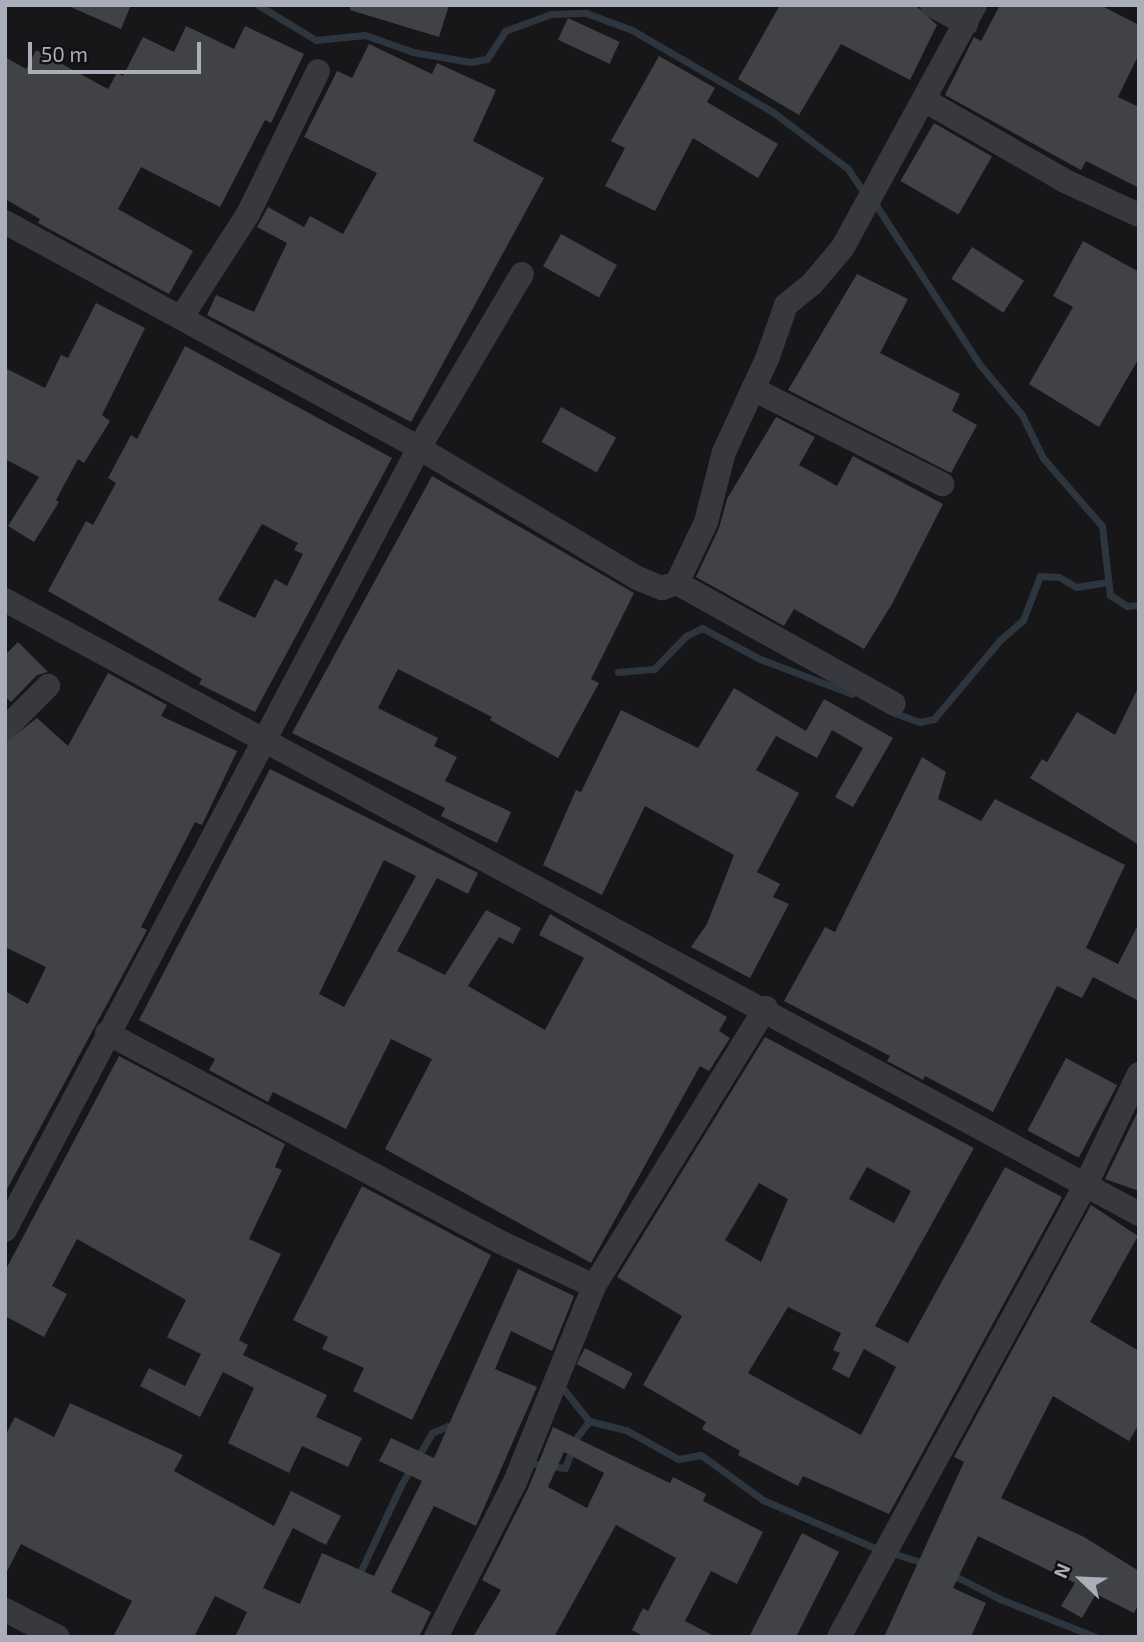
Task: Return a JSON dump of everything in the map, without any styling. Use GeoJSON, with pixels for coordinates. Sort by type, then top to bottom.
{"type":"FeatureCollection","features":[{"type":"Feature","properties":{"kind":"street"},"geometry":{"type":"LineString","coordinates":[[5,222],[419,448],[637,578],[662,588],[677,583],[706,522],[716,474],[786,305],[812,284],[843,247],[926,101],[971,15],[932,5]]}},
{"type":"Feature","properties":{"kind":"street"},"geometry":{"type":"LineString","coordinates":[[181,318],[248,214],[318,71]]}},
{"type":"Feature","properties":{"kind":"street"},"geometry":{"type":"LineString","coordinates":[[926,101],[1065,181],[1139,215]]}},
{"type":"Feature","properties":{"kind":"street"},"geometry":{"type":"LineString","coordinates":[[8,1220],[267,741],[419,448],[522,274]]}},
{"type":"Feature","properties":{"kind":"street"},"geometry":{"type":"LineString","coordinates":[[753,389],[942,484]]}},
{"type":"Feature","properties":{"kind":"street"},"geometry":{"type":"LineString","coordinates":[[677,583],[894,704]]}},
{"type":"Feature","properties":{"kind":"street"},"geometry":{"type":"LineString","coordinates":[[5,600],[766,1008],[1139,1213]]}},
{"type":"Feature","properties":{"kind":"street"},"geometry":{"type":"LineString","coordinates":[[5,729],[48,686]]}},
{"type":"Feature","properties":{"kind":"street"},"geometry":{"type":"LineString","coordinates":[[436,1637],[515,1482],[594,1286],[766,1008]]}},
{"type":"Feature","properties":{"kind":"street"},"geometry":{"type":"LineString","coordinates":[[107,1033],[500,1242],[594,1286]]}},
{"type":"Feature","properties":{"kind":"street"},"geometry":{"type":"LineString","coordinates":[[839,1637],[1086,1184],[1139,1074]]}},
{"type":"Feature","properties":{"kind":"street"},"geometry":{"type":"LineString","coordinates":[[5,1610],[58,1637]]}},
{"type":"Feature","properties":{"kind":"building"},"geometry":{"type":"Polygon","coordinates":[[[66,5],[131,5],[121,29],[66,5]]]}},
{"type":"Feature","properties":{"kind":"building"},"geometry":{"type":"Polygon","coordinates":[[[350,5],[449,5],[439,37],[350,10],[350,5]]]}},
{"type":"Feature","properties":{"kind":"building"},"geometry":{"type":"Polygon","coordinates":[[[780,5],[915,5],[937,25],[910,80],[841,44],[799,115],[738,79],[780,5]]]}},
{"type":"Feature","properties":{"kind":"building"},"geometry":{"type":"Polygon","coordinates":[[[1000,5],[1100,5],[1139,25],[1139,54],[1118,97],[1139,107],[1139,188],[1086,161],[1081,170],[945,95],[974,37],[981,41],[1000,5]]]}},
{"type":"Feature","properties":{"kind":"building"},"geometry":{"type":"Polygon","coordinates":[[[568,18],[620,42],[610,64],[558,40],[568,18]]]}},
{"type":"Feature","properties":{"kind":"building"},"geometry":{"type":"Polygon","coordinates":[[[186,26],[234,49],[245,26],[304,54],[271,123],[265,120],[220,207],[141,167],[118,209],[193,251],[169,294],[38,223],[40,219],[5,199],[5,57],[26,69],[36,50],[108,89],[117,73],[123,76],[143,37],[174,52],[186,26]]]}},
{"type":"Feature","properties":{"kind":"building"},"geometry":{"type":"Polygon","coordinates":[[[369,44],[432,74],[437,63],[496,90],[473,141],[544,178],[411,422],[207,315],[216,295],[254,312],[287,243],[257,227],[268,207],[304,227],[310,216],[343,234],[377,173],[304,137],[337,71],[352,78],[369,44]]]}},
{"type":"Feature","properties":{"kind":"building"},"geometry":{"type":"Polygon","coordinates":[[[659,56],[715,88],[707,102],[778,144],[758,178],[693,138],[655,211],[605,186],[625,148],[611,141],[659,56]]]}},
{"type":"Feature","properties":{"kind":"building"},"geometry":{"type":"Polygon","coordinates":[[[934,123],[992,156],[959,215],[900,181],[934,123]]]}},
{"type":"Feature","properties":{"kind":"building"},"geometry":{"type":"Polygon","coordinates":[[[561,234],[617,265],[599,297],[543,266],[561,234]]]}},
{"type":"Feature","properties":{"kind":"building"},"geometry":{"type":"Polygon","coordinates":[[[1083,241],[1139,272],[1139,358],[1099,427],[1029,384],[1073,307],[1053,296],[1083,241]]]}},
{"type":"Feature","properties":{"kind":"building"},"geometry":{"type":"Polygon","coordinates":[[[972,247],[1024,281],[1003,313],[951,279],[972,247]]]}},
{"type":"Feature","properties":{"kind":"building"},"geometry":{"type":"Polygon","coordinates":[[[857,274],[908,299],[880,353],[960,394],[952,411],[977,425],[951,473],[788,390],[857,274]]]}},
{"type":"Feature","properties":{"kind":"building"},"geometry":{"type":"Polygon","coordinates":[[[96,303],[145,328],[102,415],[110,421],[84,463],[78,459],[56,500],[59,502],[34,542],[8,526],[39,477],[5,459],[5,368],[45,388],[61,355],[68,358],[96,303]]]}},
{"type":"Feature","properties":{"kind":"building"},"geometry":{"type":"Polygon","coordinates":[[[185,346],[392,458],[255,712],[199,684],[202,679],[48,591],[86,521],[93,525],[116,483],[108,478],[131,435],[137,439],[185,346]],[[262,524],[218,600],[255,618],[275,579],[287,586],[303,554],[294,550],[298,543],[262,524]]]}},
{"type":"Feature","properties":{"kind":"building"},"geometry":{"type":"Polygon","coordinates":[[[561,407],[616,438],[597,473],[542,442],[561,407]]]}},
{"type":"Feature","properties":{"kind":"building"},"geometry":{"type":"Polygon","coordinates":[[[776,417],[815,437],[799,465],[837,486],[853,456],[943,504],[892,604],[864,649],[794,609],[784,626],[696,577],[719,528],[727,499],[776,417]]]}},
{"type":"Feature","properties":{"kind":"building"},"geometry":{"type":"Polygon","coordinates":[[[432,476],[634,593],[591,679],[599,683],[558,758],[490,720],[492,717],[398,669],[378,708],[438,738],[434,746],[457,757],[445,781],[511,812],[497,843],[441,816],[445,808],[292,733],[432,476]]]}},
{"type":"Feature","properties":{"kind":"building"},"geometry":{"type":"Polygon","coordinates":[[[18,642],[48,672],[37,675],[11,702],[5,697],[5,655],[18,642]]]}},
{"type":"Feature","properties":{"kind":"building"},"geometry":{"type":"Polygon","coordinates":[[[108,673],[167,705],[161,716],[237,751],[202,825],[195,822],[141,927],[147,930],[5,1193],[5,991],[28,1004],[46,967],[5,947],[5,743],[37,718],[68,746],[108,673]]]}},
{"type":"Feature","properties":{"kind":"building"},"geometry":{"type":"Polygon","coordinates":[[[1139,686],[1139,845],[1030,778],[1042,759],[1047,762],[1077,712],[1115,735],[1139,686]]]}},
{"type":"Feature","properties":{"kind":"building"},"geometry":{"type":"Polygon","coordinates":[[[734,688],[806,731],[824,699],[893,738],[853,807],[835,797],[863,748],[832,730],[817,758],[776,736],[756,770],[799,793],[757,872],[780,884],[773,897],[789,904],[750,978],[691,947],[707,924],[734,855],[645,806],[602,895],[543,865],[576,790],[581,792],[621,710],[698,748],[734,688]]]}},
{"type":"Feature","properties":{"kind":"building"},"geometry":{"type":"Polygon","coordinates":[[[922,757],[946,772],[938,799],[981,821],[995,799],[1125,865],[1086,948],[1118,964],[1139,923],[1139,1001],[1093,977],[1082,998],[1057,986],[993,1112],[925,1076],[923,1080],[887,1061],[890,1056],[784,1001],[825,927],[835,932],[922,757]]]}},
{"type":"Feature","properties":{"kind":"building"},"geometry":{"type":"Polygon","coordinates":[[[270,769],[478,873],[468,894],[437,878],[397,951],[445,975],[486,910],[521,928],[513,944],[499,937],[468,986],[545,1030],[584,958],[539,935],[550,914],[727,1017],[719,1031],[730,1038],[709,1071],[700,1066],[591,1263],[385,1149],[432,1059],[391,1039],[346,1129],[273,1092],[268,1102],[209,1070],[215,1059],[139,1020],[270,769]],[[384,860],[319,994],[344,1007],[416,876],[384,860]]]}},
{"type":"Feature","properties":{"kind":"building"},"geometry":{"type":"Polygon","coordinates":[[[765,1037],[974,1148],[875,1326],[908,1343],[1005,1167],[1062,1197],[889,1514],[803,1476],[798,1486],[738,1455],[740,1451],[702,1429],[706,1422],[643,1385],[682,1316],[617,1277],[765,1037]],[[867,1167],[849,1199],[894,1223],[911,1191],[867,1167]],[[759,1183],[725,1240],[761,1262],[788,1199],[759,1183]],[[788,1307],[748,1373],[861,1435],[896,1367],[864,1349],[849,1378],[832,1369],[840,1353],[833,1350],[841,1333],[788,1307]]]}},
{"type":"Feature","properties":{"kind":"building"},"geometry":{"type":"Polygon","coordinates":[[[119,1056],[285,1144],[275,1167],[282,1170],[249,1239],[281,1254],[239,1340],[248,1345],[243,1355],[327,1395],[316,1417],[362,1438],[348,1467],[302,1446],[289,1473],[228,1443],[254,1388],[223,1372],[200,1417],[140,1386],[149,1368],[185,1386],[201,1354],[167,1337],[186,1300],[77,1239],[52,1286],[67,1294],[44,1337],[5,1316],[5,1271],[119,1056]]]}},
{"type":"Feature","properties":{"kind":"building"},"geometry":{"type":"Polygon","coordinates":[[[1066,1058],[1117,1085],[1079,1158],[1028,1130],[1066,1058]]]}},
{"type":"Feature","properties":{"kind":"building"},"geometry":{"type":"Polygon","coordinates":[[[1139,1109],[1139,1191],[1105,1179],[1139,1109]]]}},
{"type":"Feature","properties":{"kind":"building"},"geometry":{"type":"Polygon","coordinates":[[[362,1186],[491,1255],[412,1420],[353,1391],[364,1368],[322,1349],[328,1337],[293,1320],[362,1186]]]}},
{"type":"Feature","properties":{"kind":"building"},"geometry":{"type":"Polygon","coordinates":[[[1091,1205],[1138,1236],[1090,1322],[1139,1351],[1139,1424],[1129,1441],[1053,1396],[1001,1498],[1084,1537],[1139,1571],[1139,1603],[1134,1613],[1096,1594],[1082,1618],[1061,1606],[1075,1583],[978,1536],[953,1588],[986,1603],[971,1637],[884,1637],[964,1462],[954,1457],[1091,1205]]]}},
{"type":"Feature","properties":{"kind":"building"},"geometry":{"type":"Polygon","coordinates":[[[518,1269],[574,1296],[552,1351],[511,1331],[495,1369],[537,1387],[476,1526],[434,1506],[391,1592],[431,1612],[419,1637],[235,1637],[247,1612],[215,1596],[194,1637],[113,1637],[132,1601],[21,1544],[5,1575],[5,1436],[15,1417],[54,1437],[70,1403],[183,1455],[174,1471],[274,1526],[291,1491],[341,1516],[326,1545],[293,1528],[263,1588],[300,1604],[322,1553],[374,1576],[422,1481],[379,1461],[391,1438],[434,1458],[518,1269]]]}},
{"type":"Feature","properties":{"kind":"building"},"geometry":{"type":"Polygon","coordinates":[[[585,1348],[633,1373],[624,1389],[577,1364],[585,1348]]]}},
{"type":"Feature","properties":{"kind":"building"},"geometry":{"type":"Polygon","coordinates":[[[553,1427],[670,1483],[673,1477],[706,1494],[703,1501],[763,1532],[737,1584],[711,1571],[685,1621],[716,1637],[645,1637],[632,1630],[643,1608],[648,1611],[676,1558],[616,1525],[554,1637],[473,1637],[501,1590],[482,1580],[528,1489],[553,1427]],[[564,1452],[548,1487],[587,1508],[604,1473],[564,1452]]]}},
{"type":"Feature","properties":{"kind":"building"},"geometry":{"type":"Polygon","coordinates":[[[802,1533],[839,1552],[796,1637],[749,1637],[802,1533]]]}},
{"type":"Feature","properties":{"kind":"waterway"},"geometry":{"type":"LineString","coordinates":[[258,5],[316,40],[365,35],[413,52],[470,62],[487,59],[505,31],[551,14],[586,13],[632,30],[773,112],[848,169],[865,194]]}},
{"type":"Feature","properties":{"kind":"waterway"},"geometry":{"type":"LineString","coordinates":[[874,202],[980,365],[1022,415],[1043,458],[1102,526],[1110,595],[1127,606],[1139,605]]}},
{"type":"Feature","properties":{"kind":"waterway"},"geometry":{"type":"LineString","coordinates":[[892,712],[920,722],[934,719],[999,641],[1023,620],[1040,576],[1059,577],[1076,587],[1108,582]]}},
{"type":"Feature","properties":{"kind":"waterway"},"geometry":{"type":"LineString","coordinates":[[618,672],[654,669],[686,636],[702,628],[760,659],[852,694]]}},
{"type":"Feature","properties":{"kind":"waterway"},"geometry":{"type":"LineString","coordinates":[[561,1386],[589,1421],[626,1430],[678,1459],[701,1455],[763,1500],[875,1548]]}},
{"type":"Feature","properties":{"kind":"waterway"},"geometry":{"type":"LineString","coordinates":[[536,1464],[565,1468],[577,1437],[589,1421]]}},
{"type":"Feature","properties":{"kind":"waterway"},"geometry":{"type":"LineString","coordinates":[[357,1579],[401,1485],[432,1433],[448,1426],[456,1429]]}},
{"type":"Feature","properties":{"kind":"waterway"},"geometry":{"type":"LineString","coordinates":[[898,1555],[927,1564]]}},
{"type":"Feature","properties":{"kind":"waterway"},"geometry":{"type":"LineString","coordinates":[[951,1574],[1000,1599],[1096,1637]]}}]}
